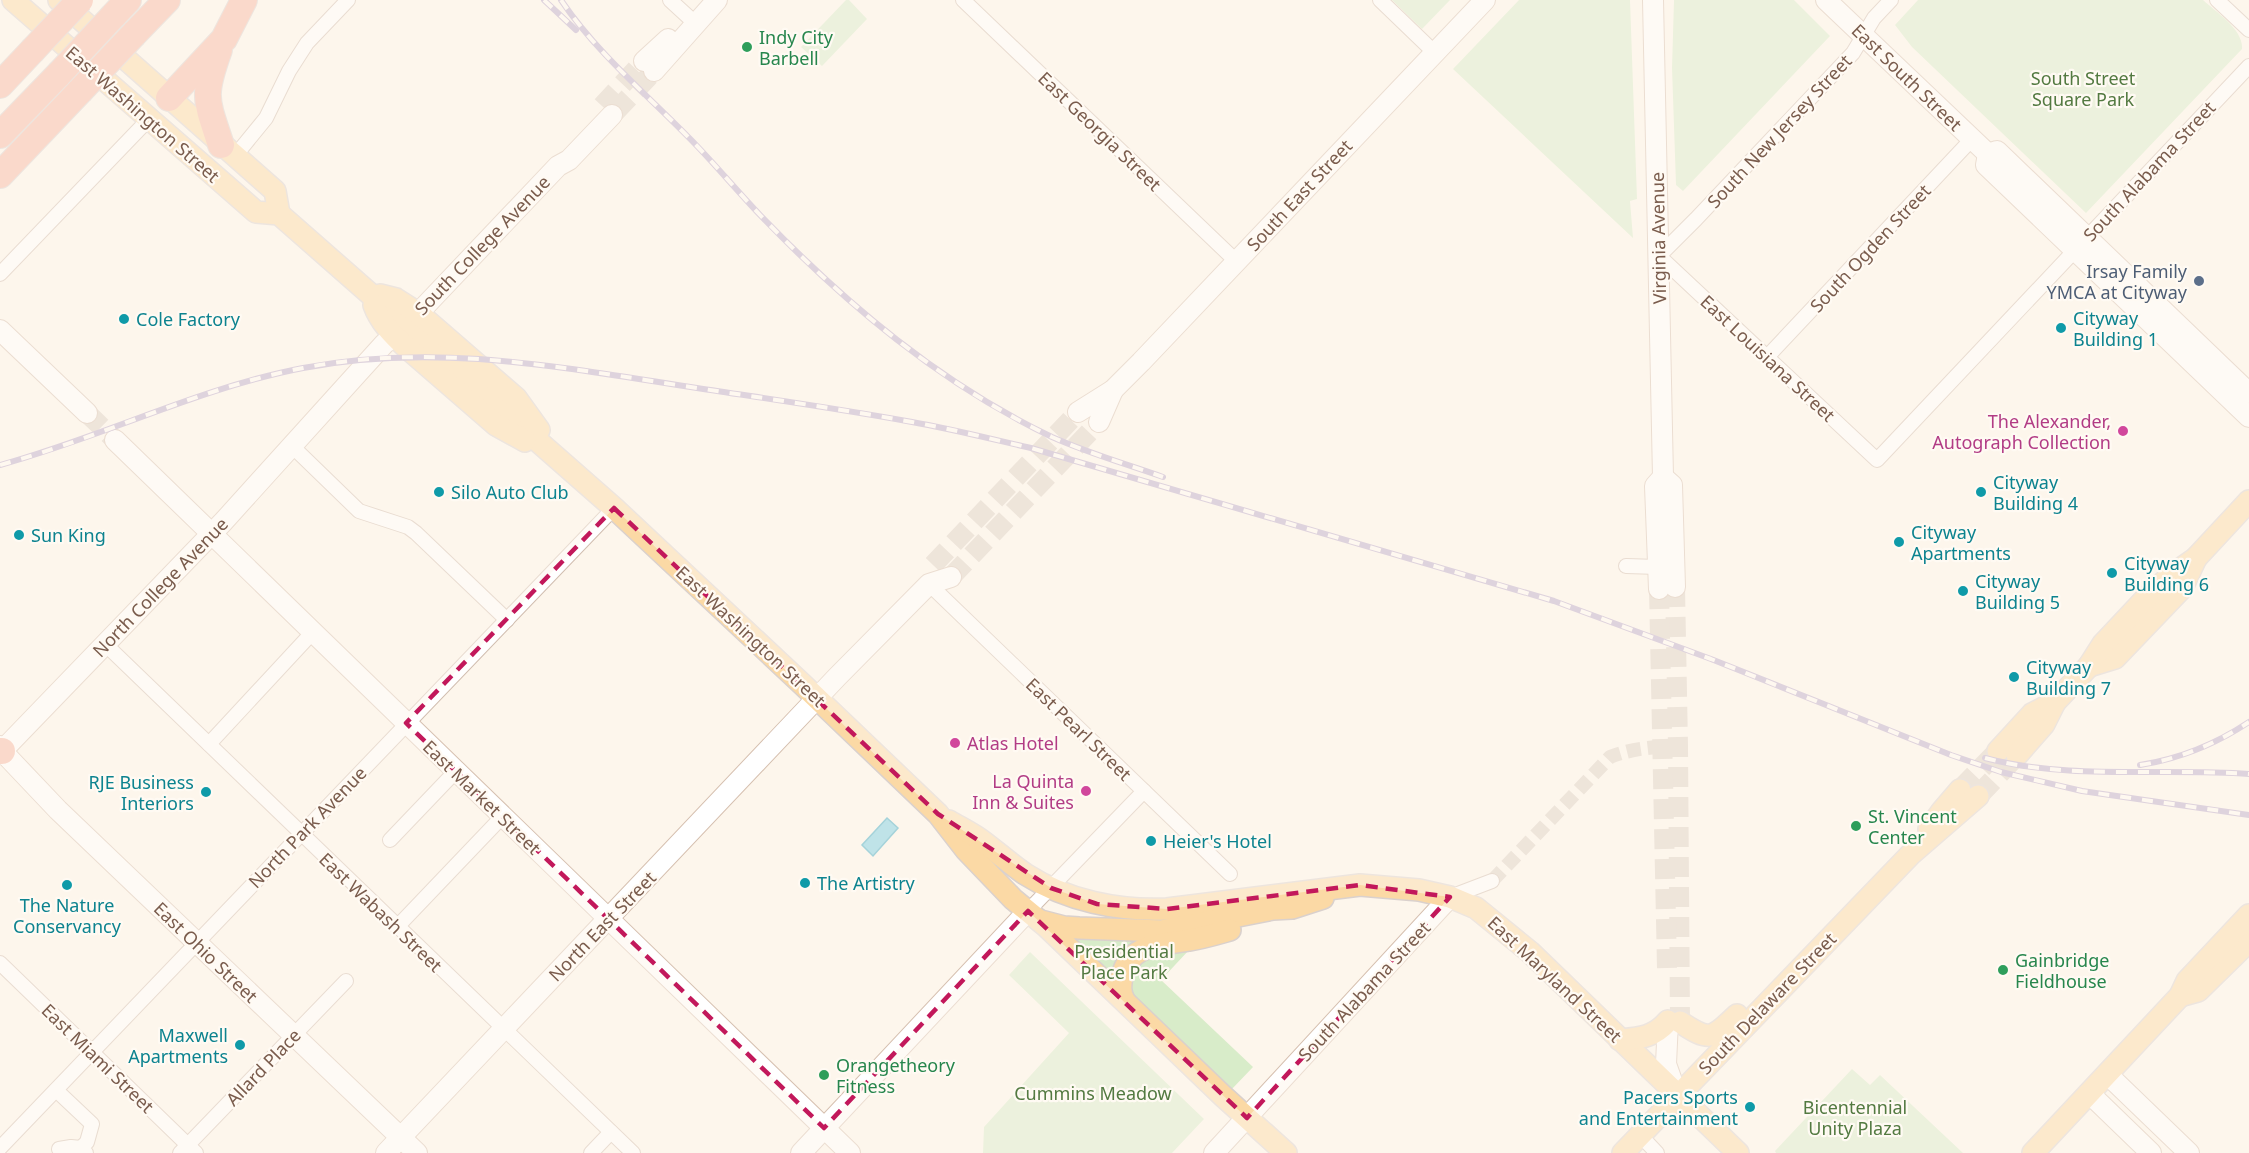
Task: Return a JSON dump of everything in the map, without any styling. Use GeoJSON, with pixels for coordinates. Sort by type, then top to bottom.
{"type":"FeatureCollection","features":[{"type":"Feature","properties":{"kind":"highway"},"geometry":{"type":"LineString","coordinates":[[0,85],[80,0]]}},
{"type":"Feature","properties":{"kind":"highway"},"geometry":{"type":"LineString","coordinates":[[0,175],[167,0]]}},
{"type":"Feature","properties":{"kind":"highway"},"geometry":{"type":"LineString","coordinates":[[228,150],[209,108],[206,93],[208,79],[224,39],[244,0]]}},
{"type":"Feature","properties":{"kind":"highway"},"geometry":{"type":"LineString","coordinates":[[0,135],[120,8]]}},
{"type":"Feature","properties":{"kind":"highway"},"geometry":{"type":"LineString","coordinates":[[169,98],[224,39]]}},
{"type":"Feature","properties":{"kind":"main road","name":"East Washington Street"},"geometry":{"type":"LineString","coordinates":[[13,0],[256,212],[279,214],[370,293],[396,298],[406,324],[496,425],[560,460],[614,507],[938,814],[966,850],[1013,899],[1029,911],[1286,1153]]}},
{"type":"Feature","properties":{"kind":"main road","name":"East Washington Street"},"geometry":{"type":"LineString","coordinates":[[59,0],[275,191],[279,214]]}},
{"type":"Feature","properties":{"kind":"main road"},"geometry":{"type":"LineString","coordinates":[[649,66],[684,24],[695,23],[717,0]]}},
{"type":"Feature","properties":{"kind":"main road","name":"South East Street"},"geometry":{"type":"LineString","coordinates":[[1078,412],[1113,390],[1485,0]]}},
{"type":"Feature","properties":{"kind":"main road","name":"Virginia Avenue"},"geometry":{"type":"LineString","coordinates":[[1653,0],[1663,477],[1655,486],[1658,567],[1667,588],[1672,485],[1663,477]]}},
{"type":"Feature","properties":{"kind":"main road","name":"East South Street"},"geometry":{"type":"LineString","coordinates":[[1826,0],[1988,154],[1986,165],[2081,244],[2249,393]]}},
{"type":"Feature","properties":{"kind":"main road"},"geometry":{"type":"LineString","coordinates":[[149,119],[169,98]]}},
{"type":"Feature","properties":{"kind":"main road","name":"South College Avenue"},"geometry":{"type":"LineString","coordinates":[[406,324],[558,166],[561,154],[607,111]]}},
{"type":"Feature","properties":{"kind":"main road","name":"East South Street"},"geometry":{"type":"LineString","coordinates":[[2081,244],[2249,417]]}},
{"type":"Feature","properties":{"kind":"main road","name":"East Washington Street"},"geometry":{"type":"LineString","coordinates":[[370,293],[377,315],[406,324],[516,398],[560,460]]}},
{"type":"Feature","properties":{"kind":"main road","name":"North College Avenue"},"geometry":{"type":"LineString","coordinates":[[0,751],[211,535],[318,420],[321,403],[375,340],[406,324]]}},
{"type":"Feature","properties":{"kind":"main road"},"geometry":{"type":"LineString","coordinates":[[0,330],[87,413]]}},
{"type":"Feature","properties":{"kind":"main road","name":"South East Street"},"geometry":{"type":"LineString","coordinates":[[1099,422],[1113,390]]}},
{"type":"Feature","properties":{"kind":"main road","name":"East Market Street"},"geometry":{"type":"LineString","coordinates":[[115,440],[850,1153]]}},
{"type":"Feature","properties":{"kind":"main road"},"geometry":{"type":"LineString","coordinates":[[2008,753],[2032,714],[2055,702],[2089,666],[2103,644],[2150,594],[2196,558],[2249,501]]}},
{"type":"Feature","properties":{"kind":"main road"},"geometry":{"type":"LineString","coordinates":[[817,698],[931,574],[951,577]]}},
{"type":"Feature","properties":{"kind":"main road","name":"North East Street"},"geometry":{"type":"LineString","coordinates":[[386,1153],[817,698]]}},
{"type":"Feature","properties":{"kind":"main road","name":"East Ohio Street"},"geometry":{"type":"LineString","coordinates":[[0,751],[58,810],[417,1153]]}},
{"type":"Feature","properties":{"kind":"main road","name":"South Delaware Street"},"geometry":{"type":"LineString","coordinates":[[1623,1153],[1911,854],[1942,811],[1969,793]]}},
{"type":"Feature","properties":{"kind":"main road","name":"East Washington Street"},"geometry":{"type":"LineString","coordinates":[[938,814],[979,839],[1026,875],[1051,888]]}},
{"type":"Feature","properties":{"kind":"main road"},"geometry":{"type":"LineString","coordinates":[[1124,1000],[1120,990],[1123,970],[1139,950],[1159,944],[1211,936],[1275,918],[1292,908],[1360,885]]}},
{"type":"Feature","properties":{"kind":"main road","name":"East Maryland Street"},"geometry":{"type":"LineString","coordinates":[[1051,888],[1097,904],[1151,909],[1182,908],[1360,885],[1419,890],[1450,897],[1481,911],[1513,936],[1738,1153]]}},
{"type":"Feature","properties":{"kind":"main road","name":"South Alabama Street"},"geometry":{"type":"LineString","coordinates":[[1214,1153],[1450,897]]}},
{"type":"Feature","properties":{"kind":"main road"},"geometry":{"type":"LineString","coordinates":[[801,1153],[1029,911],[1044,923],[1064,927],[1161,931],[1273,909],[1292,908]]}},
{"type":"Feature","properties":{"kind":"main road"},"geometry":{"type":"LineString","coordinates":[[2033,1153],[2180,996],[2187,981],[2249,915]]}},
{"type":"Feature","properties":{"kind":"main road"},"geometry":{"type":"LineString","coordinates":[[2180,996],[2198,991],[2249,941]]}},
{"type":"Feature","properties":{"kind":"main road"},"geometry":{"type":"LineString","coordinates":[[1674,1021],[1698,1033],[1711,1036],[1717,1034],[1760,993],[1817,952]]}},
{"type":"Feature","properties":{"kind":"main road"},"geometry":{"type":"LineString","coordinates":[[1620,1040],[1649,1036],[1674,1021]]}},
{"type":"Feature","properties":{"kind":"main road"},"geometry":{"type":"LineString","coordinates":[[1674,1021],[1666,1064],[1677,1095]]}},
{"type":"Feature","properties":{"kind":"main road"},"geometry":{"type":"LineString","coordinates":[[2107,1074],[2189,1153]]}},
{"type":"Feature","properties":{"kind":"main road"},"geometry":{"type":"LineString","coordinates":[[2089,1093],[2151,1153]]}},
{"type":"Feature","properties":{"kind":"street"},"geometry":{"type":"LineString","coordinates":[[228,150],[266,118],[289,71],[307,43],[348,0]]}},
{"type":"Feature","properties":{"kind":"street"},"geometry":{"type":"LineString","coordinates":[[670,0],[695,23]]}},
{"type":"Feature","properties":{"kind":"street","name":"East Georgia Street"},"geometry":{"type":"LineString","coordinates":[[963,0],[1237,262]]}},
{"type":"Feature","properties":{"kind":"street"},"geometry":{"type":"LineString","coordinates":[[1380,0],[1435,52]]}},
{"type":"Feature","properties":{"kind":"street","name":"South New Jersey Street"},"geometry":{"type":"LineString","coordinates":[[1659,256],[1853,53],[1874,18],[1891,0]]}},
{"type":"Feature","properties":{"kind":"street"},"geometry":{"type":"LineString","coordinates":[[2217,0],[2249,30]]}},
{"type":"Feature","properties":{"kind":"street","name":"South Alabama Street"},"geometry":{"type":"LineString","coordinates":[[1877,460],[2249,66]]}},
{"type":"Feature","properties":{"kind":"street"},"geometry":{"type":"LineString","coordinates":[[0,274],[149,119]]}},
{"type":"Feature","properties":{"kind":"street","name":"South Ogden Street"},"geometry":{"type":"LineString","coordinates":[[1767,357],[1972,139]]}},
{"type":"Feature","properties":{"kind":"street","name":"East Louisiana Street"},"geometry":{"type":"LineString","coordinates":[[1659,256],[1877,460]]}},
{"type":"Feature","properties":{"kind":"street"},"geometry":{"type":"LineString","coordinates":[[293,447],[359,511],[408,527],[416,533],[507,620]]}},
{"type":"Feature","properties":{"kind":"street","name":"North Park Avenue"},"geometry":{"type":"LineString","coordinates":[[0,1148],[614,507]]}},
{"type":"Feature","properties":{"kind":"street"},"geometry":{"type":"LineString","coordinates":[[1626,566],[1658,567]]}},
{"type":"Feature","properties":{"kind":"street","name":"East Pearl Street"},"geometry":{"type":"LineString","coordinates":[[931,574],[1144,791],[1230,874]]}},
{"type":"Feature","properties":{"kind":"street"},"geometry":{"type":"LineString","coordinates":[[209,744],[312,633]]}},
{"type":"Feature","properties":{"kind":"street","name":"East Wabash Street"},"geometry":{"type":"LineString","coordinates":[[105,644],[633,1153]]}},
{"type":"Feature","properties":{"kind":"street"},"geometry":{"type":"LineString","coordinates":[[390,840],[455,772]]}},
{"type":"Feature","properties":{"kind":"street"},"geometry":{"type":"LineString","coordinates":[[1029,911],[1144,791]]}},
{"type":"Feature","properties":{"kind":"street"},"geometry":{"type":"LineString","coordinates":[[398,927],[502,817]]}},
{"type":"Feature","properties":{"kind":"street","name":"South Alabama Street"},"geometry":{"type":"LineString","coordinates":[[1450,897],[1492,881]]}},
{"type":"Feature","properties":{"kind":"street","name":"East Miami Street"},"geometry":{"type":"LineString","coordinates":[[0,963],[93,1052],[188,1150]]}},
{"type":"Feature","properties":{"kind":"street","name":"Allard Place"},"geometry":{"type":"LineString","coordinates":[[188,1150],[293,1035],[346,981]]}},
{"type":"Feature","properties":{"kind":"street"},"geometry":{"type":"LineString","coordinates":[[56,1090],[92,1124],[83,1151],[70,1147],[59,1149]]}},
{"type":"Feature","properties":{"kind":"street"},"geometry":{"type":"LineString","coordinates":[[591,1153],[611,1132]]}},
{"type":"Feature","properties":{"kind":"street"},"geometry":{"type":"LineString","coordinates":[[1640,1135],[1657,1153]]}},
{"type":"Feature","properties":{"kind":"highlighted area"},"geometry":{"type":"Polygon","coordinates":[[[614,508],[938,814],[1051,888],[1097,904],[1167,909],[1360,885],[1450,897],[1247,1118],[1028,911],[824,1128],[406,723],[614,508]]]}},
{"type":"Feature","properties":{"kind":"green space"},"geometry":{"type":"Polygon","coordinates":[[[846,0],[849,0],[867,19],[822,66],[801,47],[846,0]]]}},
{"type":"Feature","properties":{"kind":"green space"},"geometry":{"type":"Polygon","coordinates":[[[1392,0],[1450,0],[1422,29],[1392,0]]]}},
{"type":"Feature","properties":{"kind":"green space"},"geometry":{"type":"Polygon","coordinates":[[[1519,0],[1630,0],[1637,199],[1630,201],[1633,238],[1453,69],[1519,0]]]}},
{"type":"Feature","properties":{"kind":"green space"},"geometry":{"type":"Polygon","coordinates":[[[1674,0],[1794,0],[1830,36],[1683,191],[1676,185],[1672,68],[1674,0]]]}},
{"type":"Feature","properties":{"kind":"green space","name":"South Street Square Park"},"geometry":{"type":"Polygon","coordinates":[[[1918,0],[2203,0],[2234,28],[2239,35],[2242,49],[2086,213],[1912,47],[1895,25],[1918,0]]]}},
{"type":"Feature","properties":{"kind":"green space","name":"Presidential Place Park"},"geometry":{"type":"Polygon","coordinates":[[[1067,936],[1136,940],[1149,958],[1156,954],[1189,950],[1161,980],[1253,1067],[1231,1090],[1067,936]]]}},
{"type":"Feature","properties":{"kind":"green space","name":"Cummins Meadow"},"geometry":{"type":"Polygon","coordinates":[[[1030,952],[1204,1119],[1172,1153],[983,1153],[984,1127],[1069,1033],[1009,975],[1030,952]]]}},
{"type":"Feature","properties":{"kind":"green space","name":"Bicentennial Unity Plaza"},"geometry":{"type":"Polygon","coordinates":[[[1852,1069],[1870,1085],[1880,1075],[1963,1153],[1776,1153],[1775,1151],[1852,1069]]]}},
{"type":"Feature","properties":{"kind":"water"},"geometry":{"type":"Polygon","coordinates":[[[887,818],[898,828],[873,856],[862,845],[887,818]]]}},
{"type":"Feature","properties":{"kind":"tunnel"},"geometry":{"type":"LineString","coordinates":[[602,106],[644,61]]}},
{"type":"Feature","properties":{"kind":"tunnel"},"geometry":{"type":"LineString","coordinates":[[615,112],[654,71]]}},
{"type":"Feature","properties":{"kind":"tunnel"},"geometry":{"type":"LineString","coordinates":[[933,565],[1078,412]]}},
{"type":"Feature","properties":{"kind":"tunnel"},"geometry":{"type":"LineString","coordinates":[[87,413],[115,440]]}},
{"type":"Feature","properties":{"kind":"tunnel"},"geometry":{"type":"LineString","coordinates":[[951,577],[1099,422]]}},
{"type":"Feature","properties":{"kind":"tunnel"},"geometry":{"type":"LineString","coordinates":[[1675,587],[1680,1022]]}},
{"type":"Feature","properties":{"kind":"tunnel"},"geometry":{"type":"LineString","coordinates":[[1659,589],[1667,968]]}},
{"type":"Feature","properties":{"kind":"tunnel"},"geometry":{"type":"LineString","coordinates":[[1492,881],[1610,757],[1635,750],[1678,746]]}},
{"type":"Feature","properties":{"kind":"tunnel"},"geometry":{"type":"LineString","coordinates":[[1960,790],[1998,751]]}},
{"type":"Feature","properties":{"kind":"tunnel"},"geometry":{"type":"LineString","coordinates":[[1978,796],[2017,755]]}},
{"type":"Feature","properties":{"kind":"railway"},"geometry":{"type":"LineString","coordinates":[[544,0],[576,30]]}},
{"type":"Feature","properties":{"kind":"railway"},"geometry":{"type":"LineString","coordinates":[[561,0],[608,58],[697,146],[793,249],[861,311],[897,340],[934,367],[1011,416],[1052,437],[1163,477]]}},
{"type":"Feature","properties":{"kind":"railway"},"geometry":{"type":"LineString","coordinates":[[0,465],[76,441],[188,400],[264,377],[303,368],[402,357],[451,358],[549,366],[832,408],[957,431],[1031,448],[1554,601],[1711,659],[1951,755],[2001,772],[2082,791],[2249,815]]}},
{"type":"Feature","properties":{"kind":"railway"},"geometry":{"type":"LineString","coordinates":[[2140,765],[2197,750],[2249,722]]}},
{"type":"Feature","properties":{"kind":"railway"},"geometry":{"type":"LineString","coordinates":[[1985,758],[2049,769],[2249,774]]}},
{"type":"Feature","properties":{"kind":"place","name":"Indy City Barbell"},"geometry":{"type":"Point","coordinates":[747,47]}},
{"type":"Feature","properties":{"kind":"place","name":"Irsay Family YMCA at Cityway"},"geometry":{"type":"Point","coordinates":[2199,281]}},
{"type":"Feature","properties":{"kind":"place","name":"Cole Factory"},"geometry":{"type":"Point","coordinates":[124,319]}},
{"type":"Feature","properties":{"kind":"place","name":"Cityway Building 1"},"geometry":{"type":"Point","coordinates":[2061,328]}},
{"type":"Feature","properties":{"kind":"place","name":"The Alexander, Autograph Collection"},"geometry":{"type":"Point","coordinates":[2123,431]}},
{"type":"Feature","properties":{"kind":"place","name":"Silo Auto Club"},"geometry":{"type":"Point","coordinates":[439,492]}},
{"type":"Feature","properties":{"kind":"place","name":"Cityway Building 4"},"geometry":{"type":"Point","coordinates":[1981,492]}},
{"type":"Feature","properties":{"kind":"place","name":"Sun King"},"geometry":{"type":"Point","coordinates":[19,535]}},
{"type":"Feature","properties":{"kind":"place","name":"Cityway Apartments"},"geometry":{"type":"Point","coordinates":[1899,542]}},
{"type":"Feature","properties":{"kind":"place","name":"Cityway Building 6"},"geometry":{"type":"Point","coordinates":[2112,573]}},
{"type":"Feature","properties":{"kind":"place","name":"Cityway Building 5"},"geometry":{"type":"Point","coordinates":[1963,591]}},
{"type":"Feature","properties":{"kind":"place","name":"Cityway Building 7"},"geometry":{"type":"Point","coordinates":[2014,677]}},
{"type":"Feature","properties":{"kind":"place","name":"Atlas Hotel"},"geometry":{"type":"Point","coordinates":[955,743]}},
{"type":"Feature","properties":{"kind":"place","name":"La Quinta Inn & Suites"},"geometry":{"type":"Point","coordinates":[1086,791]}},
{"type":"Feature","properties":{"kind":"place","name":"RJE Business Interiors"},"geometry":{"type":"Point","coordinates":[206,792]}},
{"type":"Feature","properties":{"kind":"place","name":"St. Vincent Center"},"geometry":{"type":"Point","coordinates":[1856,826]}},
{"type":"Feature","properties":{"kind":"place","name":"Heier's Hotel"},"geometry":{"type":"Point","coordinates":[1151,841]}},
{"type":"Feature","properties":{"kind":"place","name":"The Artistry"},"geometry":{"type":"Point","coordinates":[805,883]}},
{"type":"Feature","properties":{"kind":"place","name":"The Nature Conservancy"},"geometry":{"type":"Point","coordinates":[67,885]}},
{"type":"Feature","properties":{"kind":"place","name":"Gainbridge Fieldhouse"},"geometry":{"type":"Point","coordinates":[2003,970]}},
{"type":"Feature","properties":{"kind":"place","name":"Maxwell Apartments"},"geometry":{"type":"Point","coordinates":[240,1045]}},
{"type":"Feature","properties":{"kind":"place","name":"Orangetheory Fitness"},"geometry":{"type":"Point","coordinates":[824,1075]}},
{"type":"Feature","properties":{"kind":"place","name":"Pacers Sports and Entertainment"},"geometry":{"type":"Point","coordinates":[1750,1107]}}]}
